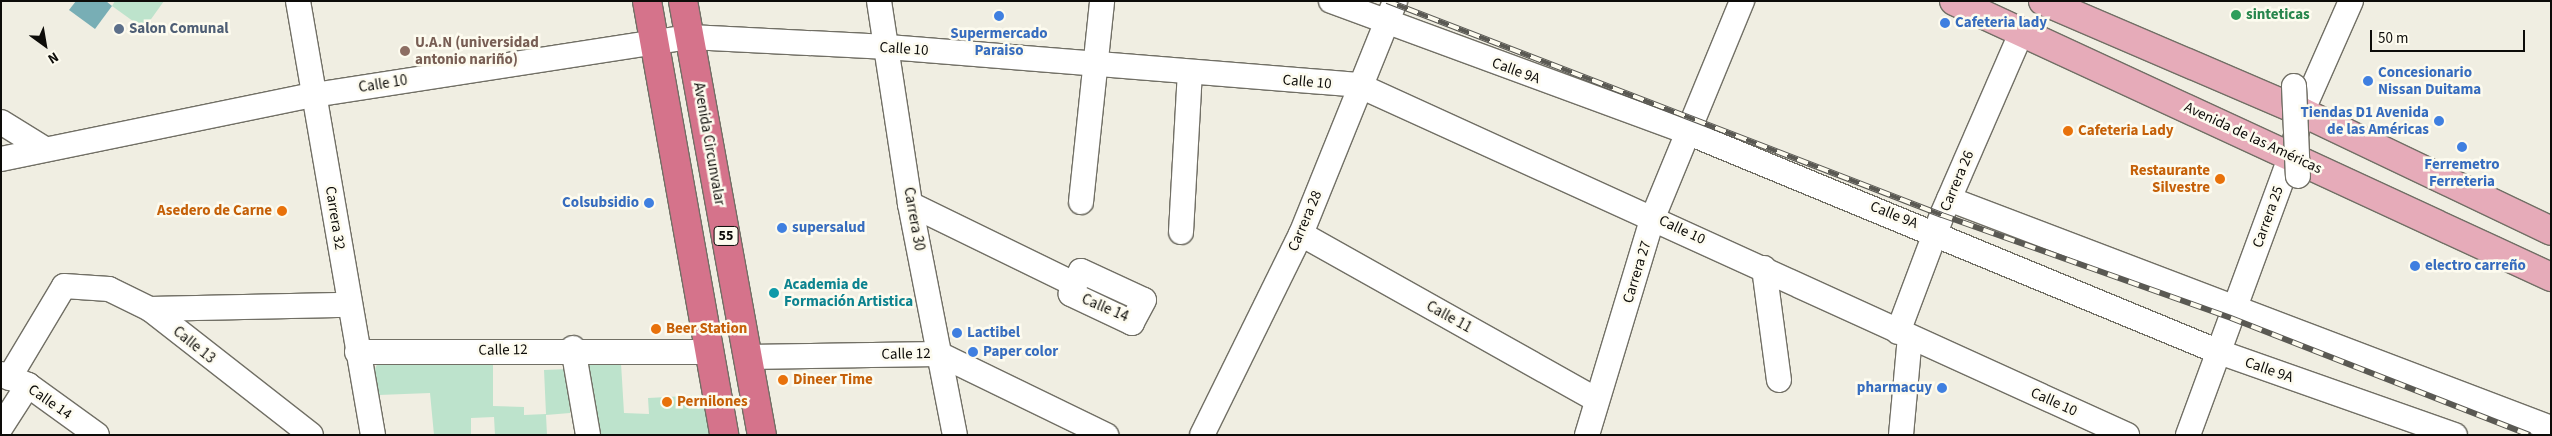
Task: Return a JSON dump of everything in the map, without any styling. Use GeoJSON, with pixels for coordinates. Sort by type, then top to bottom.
{"type":"FeatureCollection","features":[{"type":"Feature","properties":{"kind":"highway"},"geometry":{"type":"LineString","coordinates":[[647,1],[724,435]]}},
{"type":"Feature","properties":{"kind":"highway","name":"Avenida Circunvalar"},"geometry":{"type":"LineString","coordinates":[[683,1],[762,435]]}},
{"type":"Feature","properties":{"kind":"main road","name":"Avenida de las Américas"},"geometry":{"type":"LineString","coordinates":[[1954,1],[2298,164],[2551,277]]}},
{"type":"Feature","properties":{"kind":"main road"},"geometry":{"type":"LineString","coordinates":[[2043,1],[2294,101],[2551,231]]}},
{"type":"Feature","properties":{"kind":"street","name":"Carrera 32"},"geometry":{"type":"LineString","coordinates":[[298,1],[356,352],[373,435]]}},
{"type":"Feature","properties":{"kind":"street","name":"Carrera 30"},"geometry":{"type":"LineString","coordinates":[[879,1],[888,47],[910,204],[955,435]]}},
{"type":"Feature","properties":{"kind":"street"},"geometry":{"type":"LineString","coordinates":[[1081,202],[1099,64],[1102,1]]}},
{"type":"Feature","properties":{"kind":"street","name":"Calle 9A"},"geometry":{"type":"LineString","coordinates":[[1331,1],[1385,24],[1689,133],[1938,233],[2219,352],[2455,435]]}},
{"type":"Feature","properties":{"kind":"street","name":"Carrera 28"},"geometry":{"type":"LineString","coordinates":[[1202,435],[1301,234],[1358,86],[1395,1]]}},
{"type":"Feature","properties":{"kind":"street","name":"Carrera 27"},"geometry":{"type":"LineString","coordinates":[[1587,435],[1653,217],[1742,1]]}},
{"type":"Feature","properties":{"kind":"street"},"geometry":{"type":"LineString","coordinates":[[2298,164],[2294,101],[2351,1]]}},
{"type":"Feature","properties":{"kind":"street","name":"Carrera 26"},"geometry":{"type":"LineString","coordinates":[[1901,435],[1904,335],[1949,199],[2021,32]]}},
{"type":"Feature","properties":{"kind":"street","name":"Calle 10"},"geometry":{"type":"LineString","coordinates":[[43,148],[314,95],[654,41],[690,37],[888,47],[1358,86],[1653,217],[1904,335],[2127,435]]}},
{"type":"Feature","properties":{"kind":"street"},"geometry":{"type":"LineString","coordinates":[[1180,232],[1190,72]]}},
{"type":"Feature","properties":{"kind":"street"},"geometry":{"type":"LineString","coordinates":[[1,122],[43,148]]}},
{"type":"Feature","properties":{"kind":"street"},"geometry":{"type":"LineString","coordinates":[[1,159],[43,148]]}},
{"type":"Feature","properties":{"kind":"street","name":"Carrera 25"},"geometry":{"type":"LineString","coordinates":[[2188,435],[2234,310],[2298,164]]}},
{"type":"Feature","properties":{"kind":"street"},"geometry":{"type":"LineString","coordinates":[[1949,199],[2234,310],[2551,428]]}},
{"type":"Feature","properties":{"kind":"street","name":"Calle 14"},"geometry":{"type":"LineString","coordinates":[[910,204],[1074,284]]}},
{"type":"Feature","properties":{"kind":"street","name":"Calle 11"},"geometry":{"type":"LineString","coordinates":[[1301,234],[1597,400]]}},
{"type":"Feature","properties":{"kind":"street"},"geometry":{"type":"LineString","coordinates":[[1764,268],[1779,380]]}},
{"type":"Feature","properties":{"kind":"street","name":"Calle 13"},"geometry":{"type":"LineString","coordinates":[[13,379],[64,286],[109,289],[150,309],[311,435]]}},
{"type":"Feature","properties":{"kind":"street"},"geometry":{"type":"LineString","coordinates":[[150,309],[349,306]]}},
{"type":"Feature","properties":{"kind":"street"},"geometry":{"type":"LineString","coordinates":[[573,348],[588,435]]}},
{"type":"Feature","properties":{"kind":"street","name":"Calle 12"},"geometry":{"type":"LineString","coordinates":[[356,352],[573,348],[709,352]]}},
{"type":"Feature","properties":{"kind":"street","name":"Calle 12"},"geometry":{"type":"LineString","coordinates":[[748,357],[939,354],[1106,435]]}},
{"type":"Feature","properties":{"kind":"street"},"geometry":{"type":"LineString","coordinates":[[1,427],[13,379]]}},
{"type":"Feature","properties":{"kind":"street","name":"Calle 14"},"geometry":{"type":"LineString","coordinates":[[13,379],[97,435]]}},
{"type":"Feature","properties":{"kind":"green space"},"geometry":{"type":"Polygon","coordinates":[[[115,1],[164,1],[144,29],[112,6],[115,1]]]}},
{"type":"Feature","properties":{"kind":"green space"},"geometry":{"type":"Polygon","coordinates":[[[378,362],[493,362],[493,406],[524,407],[524,415],[546,414],[544,370],[569,369],[570,413],[546,415],[547,435],[495,435],[494,417],[471,418],[471,435],[434,435],[430,393],[379,395],[372,376],[378,362]]]}},
{"type":"Feature","properties":{"kind":"green space"},"geometry":{"type":"Polygon","coordinates":[[[621,363],[624,413],[649,414],[648,398],[706,395],[710,435],[597,435],[585,364],[621,363]]]}},
{"type":"Feature","properties":{"kind":"water"},"geometry":{"type":"Polygon","coordinates":[[[76,1],[106,1],[112,6],[95,29],[69,10],[76,1]]]}},
{"type":"Feature","properties":{"kind":"railway"},"geometry":{"type":"LineString","coordinates":[[1387,1],[1942,215],[2231,318],[2530,435]]}},
{"type":"Feature","properties":{"kind":"place","name":"sinteticas"},"geometry":{"type":"Point","coordinates":[2236,15]}},
{"type":"Feature","properties":{"kind":"place","name":"Supermercado Paraiso"},"geometry":{"type":"Point","coordinates":[999,16]}},
{"type":"Feature","properties":{"kind":"place","name":"Cafeteria lady"},"geometry":{"type":"Point","coordinates":[1945,23]}},
{"type":"Feature","properties":{"kind":"place","name":"Salon Comunal"},"geometry":{"type":"Point","coordinates":[119,29]}},
{"type":"Feature","properties":{"kind":"place","name":"U.A.N (universidad antonio nariño)"},"geometry":{"type":"Point","coordinates":[405,51]}},
{"type":"Feature","properties":{"kind":"place","name":"Concesionario Nissan Duitama"},"geometry":{"type":"Point","coordinates":[2368,81]}},
{"type":"Feature","properties":{"kind":"place","name":"Tiendas D1 Avenida de las Américas"},"geometry":{"type":"Point","coordinates":[2439,121]}},
{"type":"Feature","properties":{"kind":"place","name":"Cafeteria Lady"},"geometry":{"type":"Point","coordinates":[2068,131]}},
{"type":"Feature","properties":{"kind":"place","name":"Ferremetro Ferreteria"},"geometry":{"type":"Point","coordinates":[2462,147]}},
{"type":"Feature","properties":{"kind":"place","name":"Restaurante Silvestre"},"geometry":{"type":"Point","coordinates":[2220,179]}},
{"type":"Feature","properties":{"kind":"place","name":"Colsubsidio"},"geometry":{"type":"Point","coordinates":[649,203]}},
{"type":"Feature","properties":{"kind":"place","name":"Asedero de Carne"},"geometry":{"type":"Point","coordinates":[282,211]}},
{"type":"Feature","properties":{"kind":"place","name":"supersalud"},"geometry":{"type":"Point","coordinates":[782,228]}},
{"type":"Feature","properties":{"kind":"place","name":"electro carreño"},"geometry":{"type":"Point","coordinates":[2415,266]}},
{"type":"Feature","properties":{"kind":"place","name":"Academia de Formación Artistica"},"geometry":{"type":"Point","coordinates":[774,293]}},
{"type":"Feature","properties":{"kind":"place","name":"Beer Station"},"geometry":{"type":"Point","coordinates":[656,329]}},
{"type":"Feature","properties":{"kind":"place","name":"Lactibel"},"geometry":{"type":"Point","coordinates":[957,333]}},
{"type":"Feature","properties":{"kind":"place","name":"Paper color"},"geometry":{"type":"Point","coordinates":[973,352]}},
{"type":"Feature","properties":{"kind":"place","name":"Dineer Time"},"geometry":{"type":"Point","coordinates":[783,380]}},
{"type":"Feature","properties":{"kind":"place","name":"pharmacuy"},"geometry":{"type":"Point","coordinates":[1942,388]}},
{"type":"Feature","properties":{"kind":"place","name":"Pernilones"},"geometry":{"type":"Point","coordinates":[667,402]}}]}
